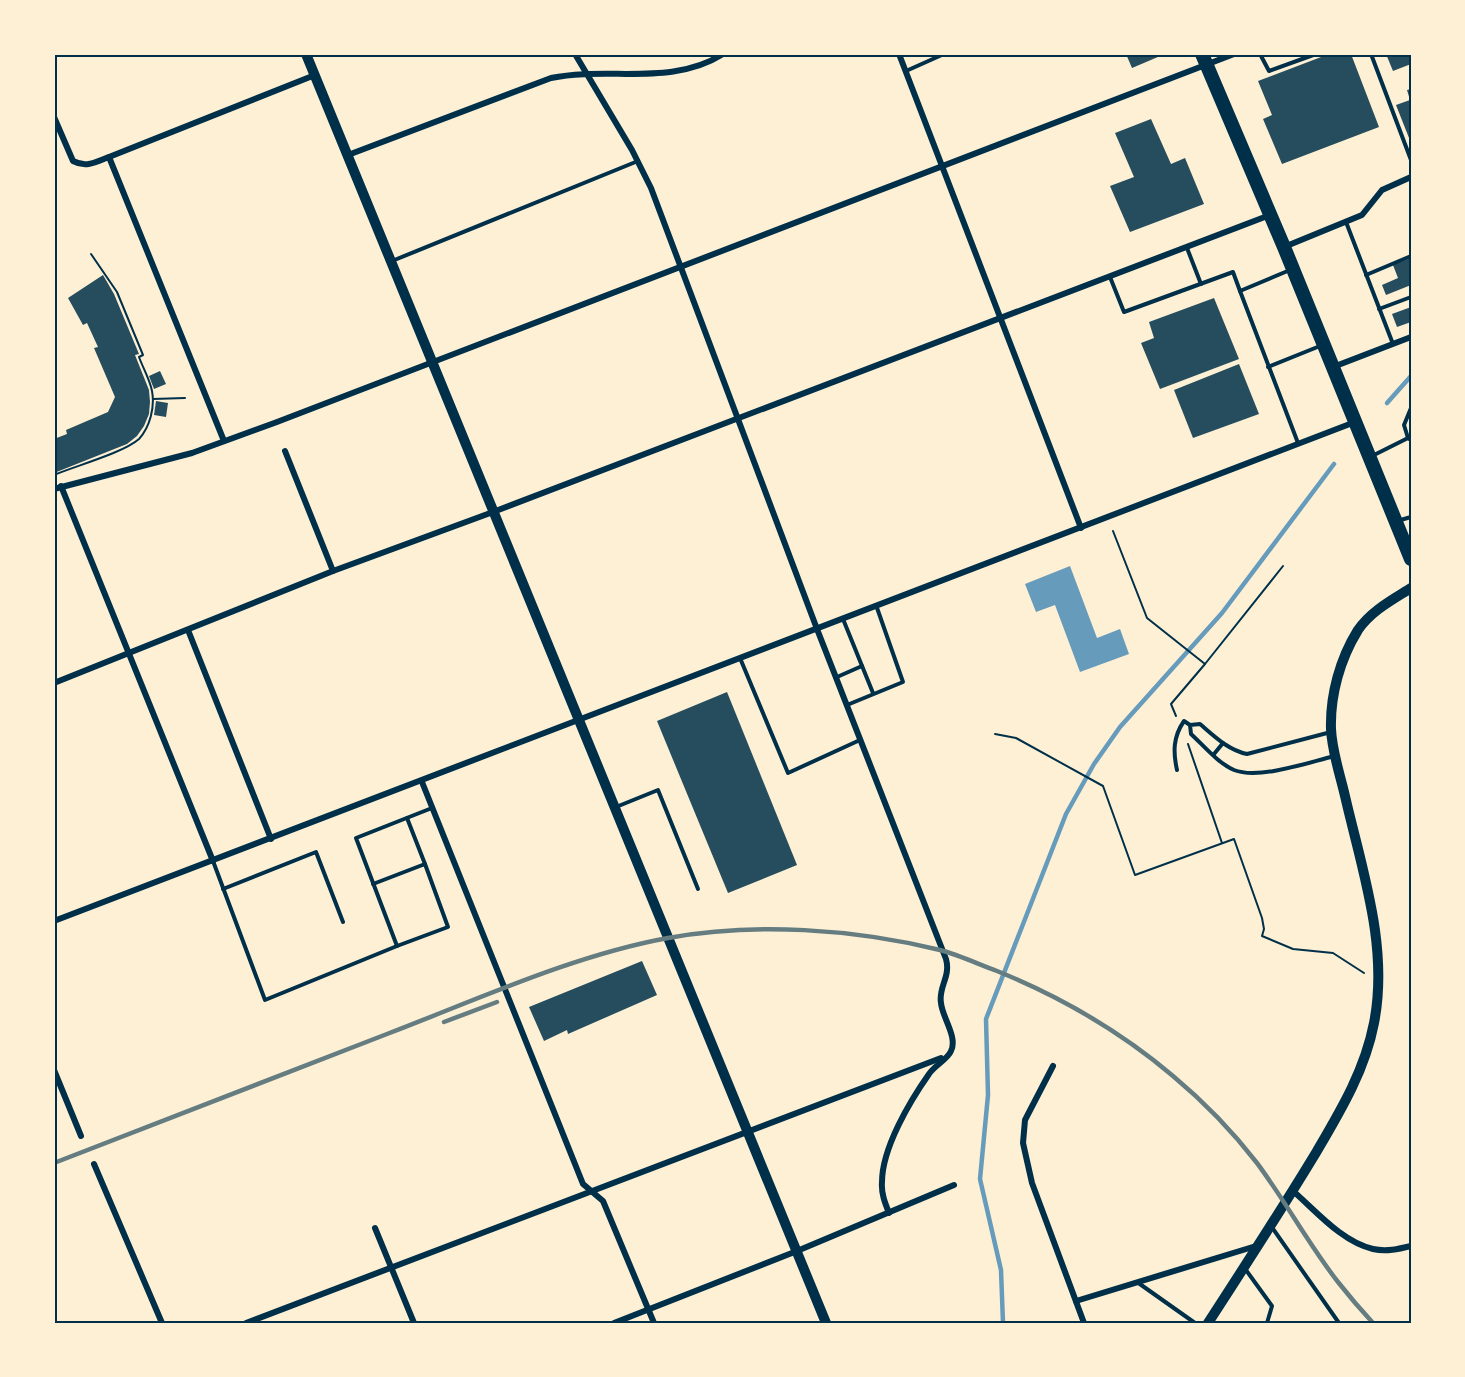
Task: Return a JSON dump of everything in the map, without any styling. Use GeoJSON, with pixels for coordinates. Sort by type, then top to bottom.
{"type":"FeatureCollection","features":[{"type":"Feature","properties":{"kind":"main road"},"geometry":{"type":"LineString","coordinates":[[1204,59],[1284,247],[1411,559]]}},
{"type":"Feature","properties":{"kind":"street"},"geometry":{"type":"LineString","coordinates":[[306,54],[826,1323]]}},
{"type":"Feature","properties":{"kind":"street"},"geometry":{"type":"LineString","coordinates":[[575,54],[638,161],[651,188],[817,629],[948,965],[947,978],[940,998],[952,1044],[951,1051],[933,1068],[925,1080],[900,1124],[886,1158],[882,1182],[883,1198],[889,1213]]}},
{"type":"Feature","properties":{"kind":"street"},"geometry":{"type":"LineString","coordinates":[[348,155],[538,82],[565,75],[586,73],[669,73],[693,68],[723,54]]}},
{"type":"Feature","properties":{"kind":"street"},"geometry":{"type":"LineString","coordinates":[[899,54],[1081,528]]}},
{"type":"Feature","properties":{"kind":"street"},"geometry":{"type":"LineString","coordinates":[[213,861],[57,488],[192,453],[943,167],[1204,59],[1234,54]]}},
{"type":"Feature","properties":{"kind":"street"},"geometry":{"type":"LineString","coordinates":[[54,117],[73,161],[80,165],[87,165],[315,75]]}},
{"type":"Feature","properties":{"kind":"street"},"geometry":{"type":"LineString","coordinates":[[109,157],[224,441]]}},
{"type":"Feature","properties":{"kind":"street"},"geometry":{"type":"LineString","coordinates":[[1284,247],[1362,215],[1382,190],[1411,177]]}},
{"type":"Feature","properties":{"kind":"street"},"geometry":{"type":"LineString","coordinates":[[54,682],[333,571],[1270,215]]}},
{"type":"Feature","properties":{"kind":"street"},"geometry":{"type":"LineString","coordinates":[[1333,367],[1411,337]]}},
{"type":"Feature","properties":{"kind":"street"},"geometry":{"type":"LineString","coordinates":[[54,921],[1355,423]]}},
{"type":"Feature","properties":{"kind":"street"},"geometry":{"type":"LineString","coordinates":[[285,451],[333,571]]}},
{"type":"Feature","properties":{"kind":"street"},"geometry":{"type":"LineString","coordinates":[[1208,1323],[1293,1191],[1344,1105],[1365,1060],[1374,1022],[1378,981],[1378,942],[1331,732],[1335,689],[1344,657],[1359,629],[1379,608],[1411,588]]}},
{"type":"Feature","properties":{"kind":"street"},"geometry":{"type":"LineString","coordinates":[[188,630],[271,839]]}},
{"type":"Feature","properties":{"kind":"street"},"geometry":{"type":"LineString","coordinates":[[422,782],[583,1184],[603,1201],[654,1323]]}},
{"type":"Feature","properties":{"kind":"street"},"geometry":{"type":"LineString","coordinates":[[246,1323],[946,1056]]}},
{"type":"Feature","properties":{"kind":"street"},"geometry":{"type":"LineString","coordinates":[[1053,1066],[1025,1120],[1023,1143],[1032,1183],[1084,1323]]}},
{"type":"Feature","properties":{"kind":"street"},"geometry":{"type":"LineString","coordinates":[[54,1070],[81,1136]]}},
{"type":"Feature","properties":{"kind":"street"},"geometry":{"type":"LineString","coordinates":[[94,1164],[162,1323]]}},
{"type":"Feature","properties":{"kind":"street"},"geometry":{"type":"LineString","coordinates":[[614,1323],[954,1185]]}},
{"type":"Feature","properties":{"kind":"street"},"geometry":{"type":"LineString","coordinates":[[1293,1191],[1337,1229],[1360,1244],[1388,1251],[1411,1246]]}},
{"type":"Feature","properties":{"kind":"street"},"geometry":{"type":"LineString","coordinates":[[375,1228],[414,1323]]}},
{"type":"Feature","properties":{"kind":"street"},"geometry":{"type":"LineString","coordinates":[[1076,1301],[1258,1245]]}},
{"type":"Feature","properties":{"kind":"lane"},"geometry":{"type":"LineString","coordinates":[[906,71],[944,54]]}},
{"type":"Feature","properties":{"kind":"lane"},"geometry":{"type":"LineString","coordinates":[[1260,54],[1269,71],[1316,54]]}},
{"type":"Feature","properties":{"kind":"lane"},"geometry":{"type":"LineString","coordinates":[[1371,54],[1411,160]]}},
{"type":"Feature","properties":{"kind":"lane"},"geometry":{"type":"LineString","coordinates":[[391,261],[638,161]]}},
{"type":"Feature","properties":{"kind":"lane"},"geometry":{"type":"LineString","coordinates":[[1346,222],[1393,344]]}},
{"type":"Feature","properties":{"kind":"lane"},"geometry":{"type":"LineString","coordinates":[[1187,248],[1201,284]]}},
{"type":"Feature","properties":{"kind":"lane"},"geometry":{"type":"LineString","coordinates":[[1366,275],[1411,256]]}},
{"type":"Feature","properties":{"kind":"lane"},"geometry":{"type":"LineString","coordinates":[[1240,291],[1293,269]]}},
{"type":"Feature","properties":{"kind":"lane"},"geometry":{"type":"LineString","coordinates":[[1110,277],[1124,312],[1233,272],[1299,444]]}},
{"type":"Feature","properties":{"kind":"lane"},"geometry":{"type":"LineString","coordinates":[[1379,309],[1411,297]]}},
{"type":"Feature","properties":{"kind":"lane"},"geometry":{"type":"LineString","coordinates":[[1268,367],[1324,345]]}},
{"type":"Feature","properties":{"kind":"lane"},"geometry":{"type":"LineString","coordinates":[[1370,458],[1410,439],[1404,425],[1411,408]]}},
{"type":"Feature","properties":{"kind":"lane"},"geometry":{"type":"LineString","coordinates":[[1396,522],[1411,517]]}},
{"type":"Feature","properties":{"kind":"lane"},"geometry":{"type":"LineString","coordinates":[[847,705],[903,682],[876,605]]}},
{"type":"Feature","properties":{"kind":"lane"},"geometry":{"type":"LineString","coordinates":[[843,619],[873,693]]}},
{"type":"Feature","properties":{"kind":"lane"},"geometry":{"type":"LineString","coordinates":[[740,658],[788,772],[860,740]]}},
{"type":"Feature","properties":{"kind":"lane"},"geometry":{"type":"LineString","coordinates":[[836,677],[862,666]]}},
{"type":"Feature","properties":{"kind":"lane"},"geometry":{"type":"LineString","coordinates":[[1177,771],[1174,757],[1175,736],[1184,721],[1190,725],[1200,724],[1238,752],[1255,754],[1331,732]]}},
{"type":"Feature","properties":{"kind":"lane"},"geometry":{"type":"LineString","coordinates":[[1190,725],[1191,734],[1214,754],[1235,770],[1249,773],[1265,772],[1335,755]]}},
{"type":"Feature","properties":{"kind":"lane"},"geometry":{"type":"LineString","coordinates":[[1214,754],[1223,743]]}},
{"type":"Feature","properties":{"kind":"lane"},"geometry":{"type":"LineString","coordinates":[[615,808],[658,790],[698,889]]}},
{"type":"Feature","properties":{"kind":"lane"},"geometry":{"type":"LineString","coordinates":[[397,946],[356,838],[432,808]]}},
{"type":"Feature","properties":{"kind":"lane"},"geometry":{"type":"LineString","coordinates":[[213,861],[266,1000],[448,927],[407,818]]}},
{"type":"Feature","properties":{"kind":"lane"},"geometry":{"type":"LineString","coordinates":[[223,889],[316,852],[343,922]]}},
{"type":"Feature","properties":{"kind":"lane"},"geometry":{"type":"LineString","coordinates":[[373,884],[425,864]]}},
{"type":"Feature","properties":{"kind":"lane"},"geometry":{"type":"LineString","coordinates":[[1270,1226],[1339,1323]]}},
{"type":"Feature","properties":{"kind":"lane"},"geometry":{"type":"LineString","coordinates":[[1244,1267],[1272,1306],[1267,1323]]}},
{"type":"Feature","properties":{"kind":"lane"},"geometry":{"type":"LineString","coordinates":[[1137,1282],[1195,1323]]}},
{"type":"Feature","properties":{"kind":"path"},"geometry":{"type":"LineString","coordinates":[[54,475],[128,446],[147,428],[151,415],[152,389],[139,357],[143,355],[117,292],[91,254]]}},
{"type":"Feature","properties":{"kind":"path"},"geometry":{"type":"LineString","coordinates":[[153,399],[185,398]]}},
{"type":"Feature","properties":{"kind":"path"},"geometry":{"type":"LineString","coordinates":[[1113,531],[1146,618],[1205,664]]}},
{"type":"Feature","properties":{"kind":"path"},"geometry":{"type":"LineString","coordinates":[[1180,724],[1172,704],[1283,566]]}},
{"type":"Feature","properties":{"kind":"path"},"geometry":{"type":"LineString","coordinates":[[995,734],[1016,738],[1102,786],[1135,875],[1234,839],[1262,918],[1264,928],[1262,936],[1293,949],[1333,953],[1364,973]]}},
{"type":"Feature","properties":{"kind":"path"},"geometry":{"type":"LineString","coordinates":[[1187,743],[1222,843]]}},
{"type":"Feature","properties":{"kind":"water"},"geometry":{"type":"Polygon","coordinates":[[[1070,566],[1097,638],[1120,629],[1129,654],[1080,672],[1055,605],[1036,612],[1025,584],[1070,566]]]}},
{"type":"Feature","properties":{"kind":"building"},"geometry":{"type":"Polygon","coordinates":[[[1126,54],[1165,54],[1132,68],[1126,54]]]}},
{"type":"Feature","properties":{"kind":"building"},"geometry":{"type":"Polygon","coordinates":[[[1329,54],[1351,54],[1379,127],[1282,164],[1263,119],[1272,115],[1258,81],[1329,54]]]}},
{"type":"Feature","properties":{"kind":"building"},"geometry":{"type":"Polygon","coordinates":[[[1386,54],[1411,54],[1411,64],[1393,71],[1386,54]]]}},
{"type":"Feature","properties":{"kind":"building"},"geometry":{"type":"Polygon","coordinates":[[[1411,89],[1411,143],[1396,105],[1410,100],[1407,90],[1411,89]]]}},
{"type":"Feature","properties":{"kind":"building"},"geometry":{"type":"Polygon","coordinates":[[[1151,119],[1171,164],[1185,158],[1204,204],[1130,232],[1110,186],[1134,177],[1115,133],[1151,119]]]}},
{"type":"Feature","properties":{"kind":"building"},"geometry":{"type":"Polygon","coordinates":[[[1411,258],[1411,285],[1386,295],[1382,285],[1398,278],[1393,265],[1411,258]]]}},
{"type":"Feature","properties":{"kind":"building"},"geometry":{"type":"Polygon","coordinates":[[[103,275],[114,294],[139,354],[135,355],[149,390],[149,414],[137,436],[127,444],[54,473],[54,439],[67,434],[66,430],[108,412],[115,397],[94,348],[98,347],[87,323],[83,325],[68,298],[103,275]]]}},
{"type":"Feature","properties":{"kind":"building"},"geometry":{"type":"Polygon","coordinates":[[[1214,298],[1239,359],[1160,389],[1141,343],[1154,338],[1149,322],[1214,298]]]}},
{"type":"Feature","properties":{"kind":"building"},"geometry":{"type":"Polygon","coordinates":[[[1411,307],[1411,322],[1397,327],[1392,314],[1411,307]]]}},
{"type":"Feature","properties":{"kind":"building"},"geometry":{"type":"Polygon","coordinates":[[[1239,364],[1259,414],[1193,438],[1174,390],[1239,364]]]}},
{"type":"Feature","properties":{"kind":"building"},"geometry":{"type":"Polygon","coordinates":[[[160,371],[166,384],[154,389],[149,376],[160,371]]]}},
{"type":"Feature","properties":{"kind":"building"},"geometry":{"type":"Polygon","coordinates":[[[156,401],[168,403],[166,417],[154,415],[156,401]]]}},
{"type":"Feature","properties":{"kind":"building"},"geometry":{"type":"Polygon","coordinates":[[[727,692],[797,865],[728,893],[657,721],[727,692]]]}},
{"type":"Feature","properties":{"kind":"building"},"geometry":{"type":"Polygon","coordinates":[[[642,961],[657,995],[568,1034],[567,1030],[544,1041],[529,1007],[642,961]]]}},
{"type":"Feature","properties":{"kind":"waterway"},"geometry":{"type":"LineString","coordinates":[[1387,403],[1411,376]]}},
{"type":"Feature","properties":{"kind":"waterway"},"geometry":{"type":"LineString","coordinates":[[1003,1323],[1001,1270],[980,1179],[988,1095],[986,1019],[1066,814],[1094,764],[1120,727],[1222,613],[1334,464]]}},
{"type":"Feature","properties":{"kind":"railway"},"geometry":{"type":"LineString","coordinates":[[54,1163],[526,980],[597,955],[668,938],[735,930],[804,930],[873,937],[940,950],[1021,981],[1089,1016],[1153,1060],[1217,1117],[1238,1140],[1268,1178],[1327,1268],[1373,1323]]}},
{"type":"Feature","properties":{"kind":"railway"},"geometry":{"type":"LineString","coordinates":[[444,1022],[497,1002]]}}]}
